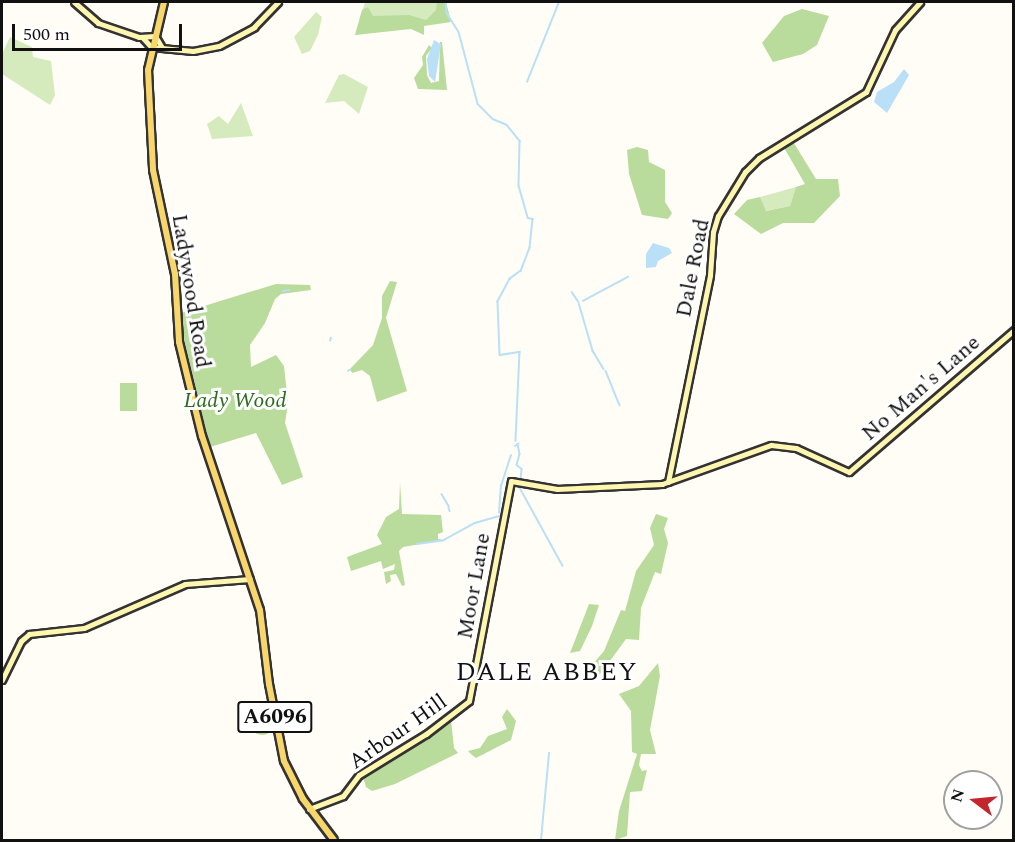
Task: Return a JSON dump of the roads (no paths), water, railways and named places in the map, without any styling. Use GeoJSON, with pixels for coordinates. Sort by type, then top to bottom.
{"type":"FeatureCollection","features":[{"type":"Feature","properties":{"kind":"main road","name":"Ladywood Road"},"geometry":{"type":"LineString","coordinates":[[164,2],[148,70],[153,170],[175,274],[179,342],[202,436],[250,579]]}},
{"type":"Feature","properties":{"kind":"main road","name":"A6096"},"geometry":{"type":"LineString","coordinates":[[250,579],[263,621],[282,750],[309,809],[334,840]]}},
{"type":"Feature","properties":{"kind":"street"},"geometry":{"type":"LineString","coordinates":[[74,2],[98,23],[143,38],[152,47],[161,46],[193,51],[223,45],[254,27],[278,2]]}},
{"type":"Feature","properties":{"kind":"street","name":"Dale Road"},"geometry":{"type":"LineString","coordinates":[[668,482],[710,275],[713,231],[718,216],[745,172],[759,158],[866,92],[895,30],[920,2]]}},
{"type":"Feature","properties":{"kind":"street"},"geometry":{"type":"LineString","coordinates":[[143,38],[155,36],[161,46]]}},
{"type":"Feature","properties":{"kind":"street","name":"No Man's Lane"},"geometry":{"type":"LineString","coordinates":[[668,482],[768,445],[796,448],[839,471],[851,471],[1014,330]]}},
{"type":"Feature","properties":{"kind":"street","name":"Moor Lane"},"geometry":{"type":"LineString","coordinates":[[472,695],[509,482],[557,489],[668,482]]}},
{"type":"Feature","properties":{"kind":"street"},"geometry":{"type":"LineString","coordinates":[[2,681],[21,641],[29,634],[84,628],[177,586],[250,579]]}},
{"type":"Feature","properties":{"kind":"street","name":"Arbour Hill"},"geometry":{"type":"LineString","coordinates":[[309,809],[343,796],[359,775],[426,734],[472,695]]}},
{"type":"Feature","properties":{"kind":"water"},"geometry":{"type":"Polygon","coordinates":[[[434,40],[441,44],[435,82],[429,76],[427,59],[434,40]]]}},
{"type":"Feature","properties":{"kind":"water"},"geometry":{"type":"Polygon","coordinates":[[[904,69],[909,75],[887,113],[874,102],[877,92],[894,82],[904,69]]]}},
{"type":"Feature","properties":{"kind":"water"},"geometry":{"type":"Polygon","coordinates":[[[653,243],[669,248],[672,253],[658,261],[656,267],[646,268],[646,254],[653,243]]]}},
{"type":"Feature","properties":{"kind":"waterway"},"geometry":{"type":"LineString","coordinates":[[446,2],[447,13],[459,32],[478,104],[493,119],[507,125],[520,141],[519,186],[528,218],[533,219],[530,248],[521,271],[510,279],[498,302],[500,355],[520,352],[516,441]]}},
{"type":"Feature","properties":{"kind":"waterway"},"geometry":{"type":"LineString","coordinates":[[527,82],[559,2]]}},
{"type":"Feature","properties":{"kind":"waterway"},"geometry":{"type":"LineString","coordinates":[[583,301],[628,277]]}},
{"type":"Feature","properties":{"kind":"waterway"},"geometry":{"type":"LineString","coordinates":[[283,291],[289,290]]}},
{"type":"Feature","properties":{"kind":"waterway"},"geometry":{"type":"LineString","coordinates":[[572,292],[578,301]]}},
{"type":"Feature","properties":{"kind":"waterway"},"geometry":{"type":"LineString","coordinates":[[579,303],[593,351],[604,369]]}},
{"type":"Feature","properties":{"kind":"waterway"},"geometry":{"type":"LineString","coordinates":[[606,371],[620,405]]}},
{"type":"Feature","properties":{"kind":"waterway"},"geometry":{"type":"LineString","coordinates":[[515,446],[518,444],[520,454],[517,465],[522,469],[521,480]]}},
{"type":"Feature","properties":{"kind":"waterway"},"geometry":{"type":"LineString","coordinates":[[499,513],[501,486],[511,456]]}},
{"type":"Feature","properties":{"kind":"waterway"},"geometry":{"type":"LineString","coordinates":[[519,486],[563,566]]}},
{"type":"Feature","properties":{"kind":"waterway"},"geometry":{"type":"LineString","coordinates":[[442,494],[449,506]]}},
{"type":"Feature","properties":{"kind":"waterway"},"geometry":{"type":"LineString","coordinates":[[417,544],[444,540],[475,523],[499,516]]}},
{"type":"Feature","properties":{"kind":"waterway"},"geometry":{"type":"LineString","coordinates":[[541,840],[549,753]]}},
{"type":"Feature","properties":{"kind":"district","name":"DALE ABBEY"},"geometry":{"type":"Point","coordinates":[547,673]}},
{"type":"Feature","properties":{"kind":"park label","name":"Lady Wood"},"geometry":{"type":"Point","coordinates":[235,401]}}]}
